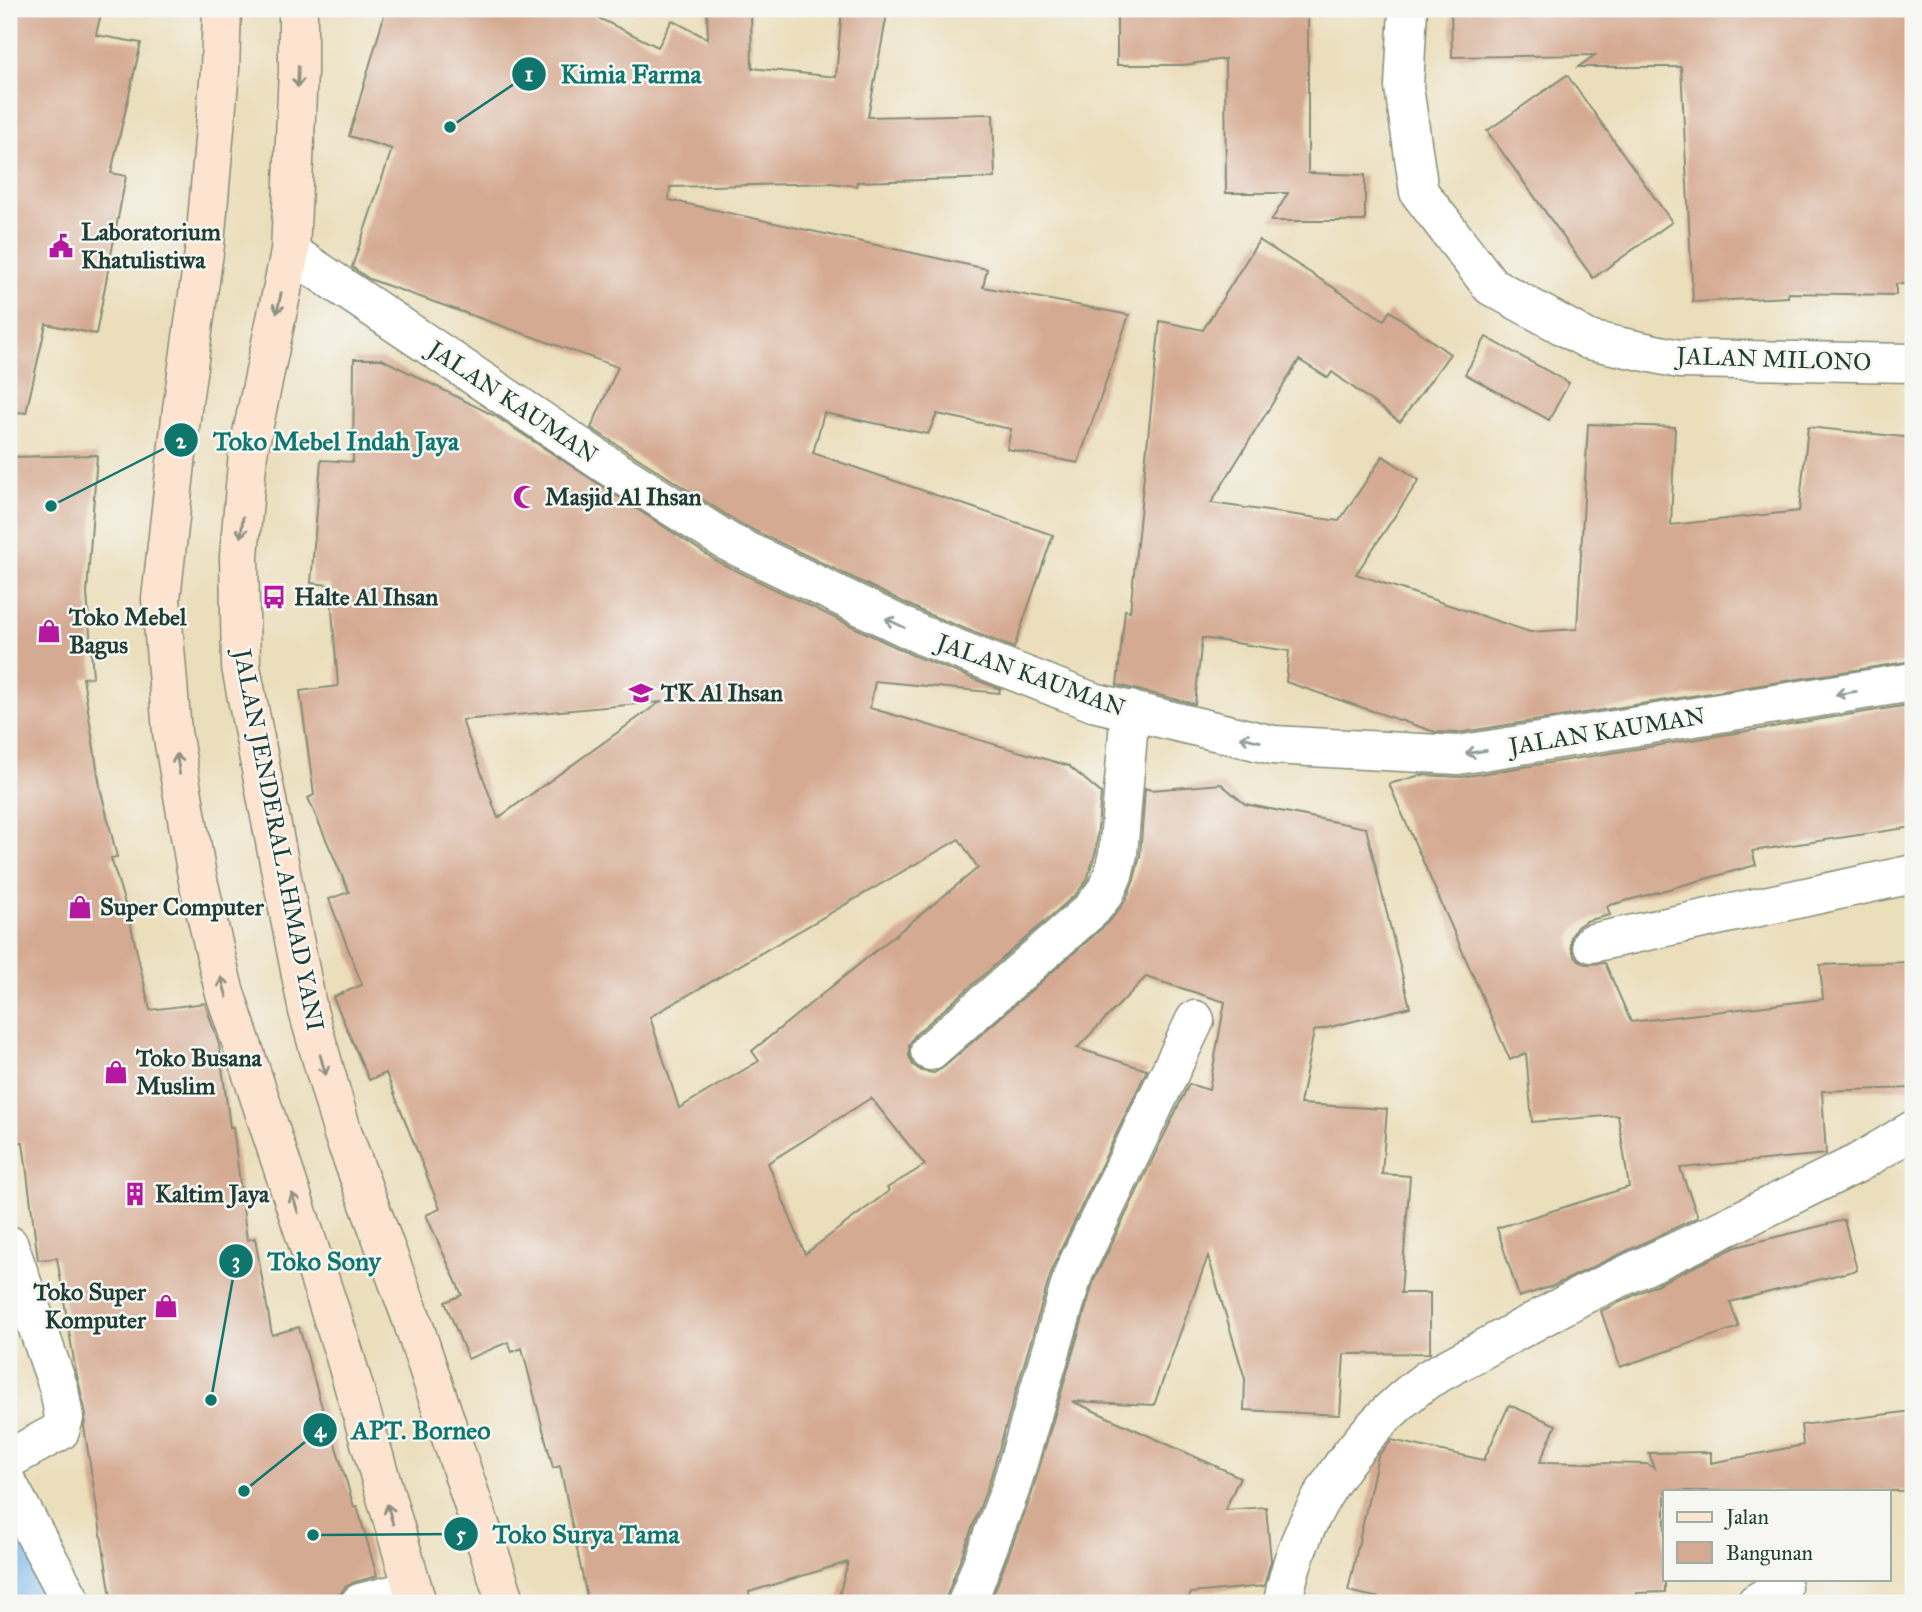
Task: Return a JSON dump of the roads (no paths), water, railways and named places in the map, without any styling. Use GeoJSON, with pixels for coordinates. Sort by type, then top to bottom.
{"type":"FeatureCollection","features":[{"type":"Feature","properties":{"kind":"main road"},"geometry":{"type":"LineString","coordinates":[[222,9],[208,219],[182,409],[162,599],[172,732],[197,876],[224,990],[343,1350],[414,1597]]}},
{"type":"Feature","properties":{"kind":"main road","name":"JALAN JENDERAL AHMAD YANI"},"geometry":{"type":"LineString","coordinates":[[298,9],[290,253],[248,453],[239,556],[241,667],[308,1011],[343,1134],[411,1317],[506,1603]]}},
{"type":"Feature","properties":{"kind":"street","name":"JALAN MILONO"},"geometry":{"type":"LineString","coordinates":[[1408,9],[1404,87],[1419,192],[1491,286],[1589,341],[1679,359],[1913,363]]}},
{"type":"Feature","properties":{"kind":"street","name":"JALAN KAUMAN"},"geometry":{"type":"LineString","coordinates":[[290,253],[604,463],[728,542],[921,635],[1093,702],[1273,745],[1458,755],[1913,682]]}},
{"type":"Feature","properties":{"kind":"street"},"geometry":{"type":"LineString","coordinates":[[930,1051],[1052,946],[1092,909],[1106,891],[1118,854],[1130,710]]}},
{"type":"Feature","properties":{"kind":"street"},"geometry":{"type":"LineString","coordinates":[[1592,943],[1913,874]]}},
{"type":"Feature","properties":{"kind":"street"},"geometry":{"type":"LineString","coordinates":[[967,1603],[1010,1490],[1074,1272],[1195,1020]]}},
{"type":"Feature","properties":{"kind":"street"},"geometry":{"type":"LineString","coordinates":[[1283,1603],[1290,1568],[1314,1514],[1332,1483],[1369,1430],[1417,1387],[1450,1366],[1583,1294],[1836,1173],[1913,1130]]}},
{"type":"Feature","properties":{"kind":"street"},"geometry":{"type":"LineString","coordinates":[[9,1245],[59,1389],[64,1425],[54,1435],[9,1459]]}},
{"type":"Feature","properties":{"kind":"street"},"geometry":{"type":"LineString","coordinates":[[9,1486],[72,1603]]}},
{"type":"Feature","properties":{"kind":"street"},"geometry":{"type":"LineString","coordinates":[[360,1603],[414,1597]]}},
{"type":"Feature","properties":{"kind":"waterway"},"geometry":{"type":"LineString","coordinates":[[9,1534],[33,1571],[47,1603]]}},
{"type":"Feature","properties":{"kind":"place","name":"Kimia Farma"},"geometry":{"type":"Point","coordinates":[450,127]}},
{"type":"Feature","properties":{"kind":"place","name":"Laboratorium Khatulistiwa"},"geometry":{"type":"Point","coordinates":[61,246]}},
{"type":"Feature","properties":{"kind":"place","name":"Masjid Al Ihsan"},"geometry":{"type":"Point","coordinates":[525,497]}},
{"type":"Feature","properties":{"kind":"place","name":"Toko Mebel Indah Jaya"},"geometry":{"type":"Point","coordinates":[51,506]}},
{"type":"Feature","properties":{"kind":"place","name":"Halte Al Ihsan"},"geometry":{"type":"Point","coordinates":[274,597]}},
{"type":"Feature","properties":{"kind":"place","name":"Toko Mebel Bagus"},"geometry":{"type":"Point","coordinates":[49,631]}},
{"type":"Feature","properties":{"kind":"place","name":"TK Al Ihsan"},"geometry":{"type":"Point","coordinates":[641,693]}},
{"type":"Feature","properties":{"kind":"place","name":"Super Computer"},"geometry":{"type":"Point","coordinates":[80,907]}},
{"type":"Feature","properties":{"kind":"place","name":"Toko Busana Muslim"},"geometry":{"type":"Point","coordinates":[116,1072]}},
{"type":"Feature","properties":{"kind":"place","name":"Kaltim Jaya"},"geometry":{"type":"Point","coordinates":[135,1194]}},
{"type":"Feature","properties":{"kind":"place","name":"Toko Super Komputer"},"geometry":{"type":"Point","coordinates":[166,1306]}},
{"type":"Feature","properties":{"kind":"place","name":"Toko Sony"},"geometry":{"type":"Point","coordinates":[211,1400]}},
{"type":"Feature","properties":{"kind":"place","name":"APT. Borneo"},"geometry":{"type":"Point","coordinates":[244,1491]}},
{"type":"Feature","properties":{"kind":"place","name":"Toko Surya Tama"},"geometry":{"type":"Point","coordinates":[313,1535]}}]}
